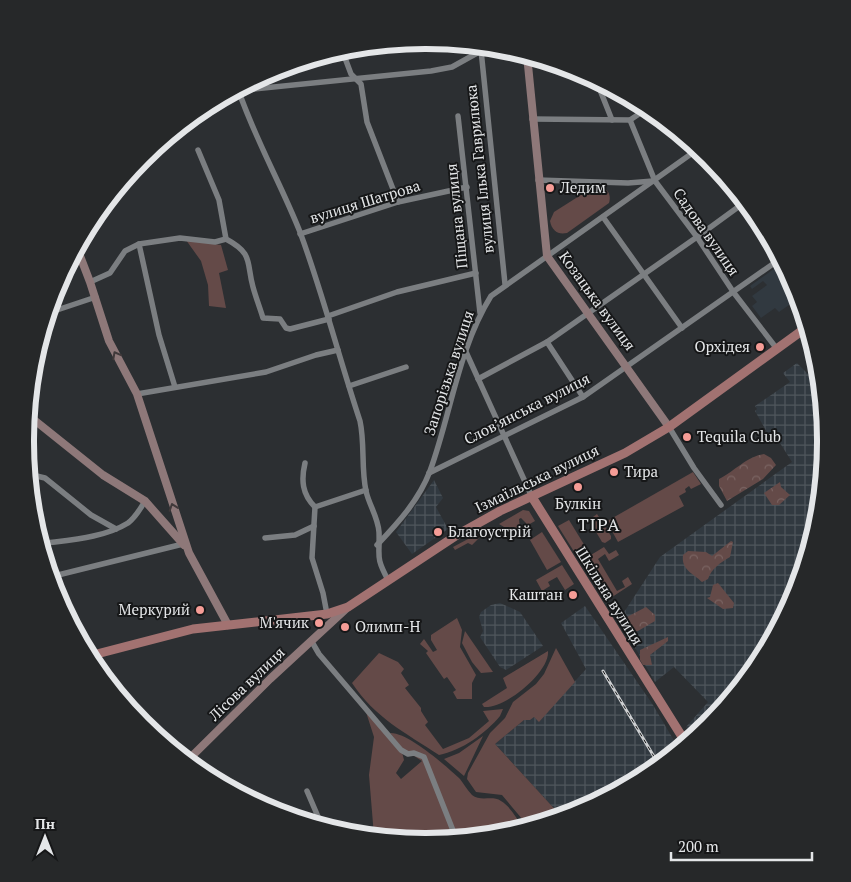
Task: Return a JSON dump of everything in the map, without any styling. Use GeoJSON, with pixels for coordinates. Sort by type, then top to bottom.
{"type":"FeatureCollection","features":[{"type":"Feature","properties":{"kind":"main road","name":"Ізмаїльська вулиця"},"geometry":{"type":"LineString","coordinates":[[97,654],[193,629],[327,614],[348,607],[457,534],[625,453],[669,427],[801,331]]}},
{"type":"Feature","properties":{"kind":"main road","name":"Шкільна вулиця"},"geometry":{"type":"LineString","coordinates":[[532,497],[682,737]]}},
{"type":"Feature","properties":{"kind":"street"},"geometry":{"type":"LineString","coordinates":[[254,89],[356,80],[452,67],[476,53]]}},
{"type":"Feature","properties":{"kind":"street","name":"вулиця Ілька Гаврилюка"},"geometry":{"type":"LineString","coordinates":[[481,54],[505,284]]}},
{"type":"Feature","properties":{"kind":"street"},"geometry":{"type":"LineString","coordinates":[[345,58],[351,74],[361,84],[367,122],[398,202]]}},
{"type":"Feature","properties":{"kind":"street","name":"Козацька вулиця"},"geometry":{"type":"LineString","coordinates":[[528,63],[546,256],[627,366],[669,427],[694,468],[721,505]]}},
{"type":"Feature","properties":{"kind":"street"},"geometry":{"type":"LineString","coordinates":[[604,93],[612,120]]}},
{"type":"Feature","properties":{"kind":"street"},"geometry":{"type":"LineString","coordinates":[[241,96],[255,134],[279,182],[300,234],[329,318],[364,437],[366,490],[377,522],[379,533],[377,545],[380,564],[388,580]]}},
{"type":"Feature","properties":{"kind":"street"},"geometry":{"type":"LineString","coordinates":[[532,119],[630,120],[640,113]]}},
{"type":"Feature","properties":{"kind":"street","name":"Піщана вулиця"},"geometry":{"type":"LineString","coordinates":[[458,116],[480,313]]}},
{"type":"Feature","properties":{"kind":"street","name":"Садова вулиця"},"geometry":{"type":"LineString","coordinates":[[630,120],[655,181],[697,237],[734,293],[777,349]]}},
{"type":"Feature","properties":{"kind":"street"},"geometry":{"type":"LineString","coordinates":[[198,150],[220,200],[226,239]]}},
{"type":"Feature","properties":{"kind":"street","name":"Запорізька вулиця"},"geometry":{"type":"LineString","coordinates":[[377,545],[389,534],[413,503],[430,473],[466,352],[480,313],[491,296],[505,284],[655,181],[660,174],[692,153]]}},
{"type":"Feature","properties":{"kind":"street"},"geometry":{"type":"LineString","coordinates":[[538,180],[628,183],[655,181]]}},
{"type":"Feature","properties":{"kind":"street","name":"вулиця Шатрова"},"geometry":{"type":"LineString","coordinates":[[300,234],[398,202],[467,187]]}},
{"type":"Feature","properties":{"kind":"street"},"geometry":{"type":"LineString","coordinates":[[478,378],[547,342],[738,206]]}},
{"type":"Feature","properties":{"kind":"street"},"geometry":{"type":"LineString","coordinates":[[603,217],[682,328]]}},
{"type":"Feature","properties":{"kind":"street"},"geometry":{"type":"LineString","coordinates":[[90,282],[110,273],[125,251],[139,244],[180,238],[216,242],[226,239],[242,249],[249,258],[252,286],[263,318],[280,319],[286,328],[290,330],[329,318],[388,295],[476,273]]}},
{"type":"Feature","properties":{"kind":"street"},"geometry":{"type":"LineString","coordinates":[[139,244],[159,336],[175,386]]}},
{"type":"Feature","properties":{"kind":"street"},"geometry":{"type":"LineString","coordinates":[[80,257],[96,297],[109,341],[137,394],[189,553]]}},
{"type":"Feature","properties":{"kind":"street","name":"Словʼянська вулиця"},"geometry":{"type":"LineString","coordinates":[[430,473],[584,397],[774,263]]}},
{"type":"Feature","properties":{"kind":"street"},"geometry":{"type":"LineString","coordinates":[[478,294],[484,298],[491,296]]}},
{"type":"Feature","properties":{"kind":"street"},"geometry":{"type":"LineString","coordinates":[[57,310],[96,297]]}},
{"type":"Feature","properties":{"kind":"street"},"geometry":{"type":"LineString","coordinates":[[547,342],[584,397]]}},
{"type":"Feature","properties":{"kind":"street"},"geometry":{"type":"LineString","coordinates":[[137,394],[266,372],[316,355],[338,350]]}},
{"type":"Feature","properties":{"kind":"street","name":"Шкільна вулиця"},"geometry":{"type":"LineString","coordinates":[[466,352],[532,497]]}},
{"type":"Feature","properties":{"kind":"street"},"geometry":{"type":"LineString","coordinates":[[349,386],[406,367]]}},
{"type":"Feature","properties":{"kind":"street"},"geometry":{"type":"LineString","coordinates":[[35,420],[103,475],[145,501],[183,544],[228,625]]}},
{"type":"Feature","properties":{"kind":"street"},"geometry":{"type":"LineString","coordinates":[[304,463],[302,482],[304,491],[315,507],[312,558],[324,593],[327,614]]}},
{"type":"Feature","properties":{"kind":"street"},"geometry":{"type":"LineString","coordinates":[[36,476],[44,478],[91,515],[116,529]]}},
{"type":"Feature","properties":{"kind":"street"},"geometry":{"type":"LineString","coordinates":[[315,507],[366,490]]}},
{"type":"Feature","properties":{"kind":"street"},"geometry":{"type":"LineString","coordinates":[[47,543],[116,529],[136,515],[145,501]]}},
{"type":"Feature","properties":{"kind":"street"},"geometry":{"type":"LineString","coordinates":[[265,538],[295,535],[314,526]]}},
{"type":"Feature","properties":{"kind":"street"},"geometry":{"type":"LineString","coordinates":[[58,574],[183,544]]}},
{"type":"Feature","properties":{"kind":"street","name":"Лісова вулиця"},"geometry":{"type":"LineString","coordinates":[[192,756],[270,679],[348,607]]}},
{"type":"Feature","properties":{"kind":"street"},"geometry":{"type":"LineString","coordinates":[[312,642],[401,750],[424,758],[453,832]]}},
{"type":"Feature","properties":{"kind":"street"},"geometry":{"type":"LineString","coordinates":[[307,791],[318,817]]}},
{"type":"Feature","properties":{"kind":"shaded area"},"geometry":{"type":"Polygon","coordinates":[[[776,267],[792,303],[779,312],[775,308],[761,318],[752,306],[757,302],[752,296],[767,285],[763,281],[752,289],[750,286],[776,267]]]}},
{"type":"Feature","properties":{"kind":"shaded area"},"geometry":{"type":"Polygon","coordinates":[[[797,363],[810,376],[812,375],[814,390],[817,441],[816,467],[810,517],[804,542],[787,591],[765,637],[751,659],[720,699],[689,731],[686,727],[708,702],[674,667],[655,682],[619,620],[660,557],[792,462],[778,440],[773,443],[755,411],[757,409],[755,406],[790,382],[783,373],[797,363]]]}},
{"type":"Feature","properties":{"kind":"shaded area"},"geometry":{"type":"Polygon","coordinates":[[[434,480],[443,498],[436,507],[448,529],[412,554],[396,532],[434,480]]]}},
{"type":"Feature","properties":{"kind":"shaded area"},"geometry":{"type":"Polygon","coordinates":[[[500,603],[520,612],[543,646],[506,670],[500,667],[480,637],[483,631],[479,617],[481,612],[491,605],[500,603]]]}},
{"type":"Feature","properties":{"kind":"shaded area"},"geometry":{"type":"Polygon","coordinates":[[[585,606],[653,705],[675,743],[643,767],[621,780],[599,792],[556,810],[495,744],[524,720],[534,717],[539,721],[586,669],[561,623],[585,606]]]}},
{"type":"Feature","properties":{"kind":"green space"},"geometry":{"type":"Polygon","coordinates":[[[595,186],[602,187],[609,193],[609,203],[567,233],[558,233],[554,230],[550,221],[554,212],[595,186]]]}},
{"type":"Feature","properties":{"kind":"green space"},"geometry":{"type":"Polygon","coordinates":[[[186,240],[221,245],[228,270],[219,273],[226,308],[209,306],[208,285],[201,261],[186,240]]]}},
{"type":"Feature","properties":{"kind":"green space"},"geometry":{"type":"Polygon","coordinates":[[[764,454],[771,458],[776,465],[763,479],[727,501],[719,486],[719,479],[746,461],[764,454]]]}},
{"type":"Feature","properties":{"kind":"green space"},"geometry":{"type":"Polygon","coordinates":[[[693,472],[701,484],[691,489],[689,486],[685,489],[686,492],[679,496],[684,506],[618,542],[607,522],[609,520],[693,472]]]}},
{"type":"Feature","properties":{"kind":"green space"},"geometry":{"type":"Polygon","coordinates":[[[780,482],[781,487],[790,495],[779,505],[772,505],[764,493],[780,482]]]}},
{"type":"Feature","properties":{"kind":"green space"},"geometry":{"type":"Polygon","coordinates":[[[523,510],[529,511],[535,521],[528,525],[521,518],[519,519],[520,529],[514,533],[499,524],[523,510]]]}},
{"type":"Feature","properties":{"kind":"green space"},"geometry":{"type":"Polygon","coordinates":[[[597,514],[611,536],[611,539],[605,543],[602,542],[589,520],[597,514]]]}},
{"type":"Feature","properties":{"kind":"green space"},"geometry":{"type":"Polygon","coordinates":[[[569,520],[588,551],[578,558],[558,526],[569,520]]]}},
{"type":"Feature","properties":{"kind":"green space"},"geometry":{"type":"Polygon","coordinates":[[[483,531],[484,533],[472,545],[468,543],[455,550],[453,547],[483,531]]]}},
{"type":"Feature","properties":{"kind":"green space"},"geometry":{"type":"Polygon","coordinates":[[[542,532],[561,562],[547,570],[530,540],[542,532]]]}},
{"type":"Feature","properties":{"kind":"green space"},"geometry":{"type":"Polygon","coordinates":[[[731,541],[733,542],[730,557],[711,572],[708,579],[702,582],[686,568],[683,555],[688,551],[706,552],[712,556],[731,541]]]}},
{"type":"Feature","properties":{"kind":"green space"},"geometry":{"type":"Polygon","coordinates":[[[604,547],[609,554],[616,550],[619,555],[609,561],[605,554],[598,559],[617,591],[625,587],[622,581],[628,577],[632,584],[606,601],[581,561],[604,547]]]}},
{"type":"Feature","properties":{"kind":"green space"},"geometry":{"type":"Polygon","coordinates":[[[562,565],[574,584],[565,590],[557,577],[548,582],[550,586],[542,591],[536,580],[562,565]]]}},
{"type":"Feature","properties":{"kind":"green space"},"geometry":{"type":"Polygon","coordinates":[[[718,583],[734,603],[733,608],[723,609],[707,598],[710,597],[713,585],[718,583]]]}},
{"type":"Feature","properties":{"kind":"green space"},"geometry":{"type":"Polygon","coordinates":[[[646,607],[655,615],[655,621],[638,631],[629,633],[624,624],[625,618],[646,607]]]}},
{"type":"Feature","properties":{"kind":"green space"},"geometry":{"type":"Polygon","coordinates":[[[457,618],[462,630],[460,647],[476,675],[472,683],[472,699],[457,699],[453,692],[456,690],[447,677],[444,679],[426,653],[428,651],[420,644],[424,639],[433,652],[437,650],[431,640],[431,635],[457,618]]]}},
{"type":"Feature","properties":{"kind":"green space"},"geometry":{"type":"Polygon","coordinates":[[[465,631],[493,672],[481,673],[472,662],[462,643],[465,631]]]}},
{"type":"Feature","properties":{"kind":"green space"},"geometry":{"type":"Polygon","coordinates":[[[668,637],[668,641],[650,655],[652,665],[643,665],[640,660],[640,650],[668,637]]]}},
{"type":"Feature","properties":{"kind":"green space"},"geometry":{"type":"Polygon","coordinates":[[[556,648],[575,682],[539,722],[534,717],[530,720],[524,720],[495,744],[556,810],[523,820],[502,795],[476,792],[467,779],[468,773],[490,733],[505,718],[513,702],[536,684],[544,674],[556,648]]]}},
{"type":"Feature","properties":{"kind":"green space"},"geometry":{"type":"Polygon","coordinates":[[[548,651],[547,660],[542,669],[525,688],[503,702],[484,707],[482,704],[507,688],[503,678],[548,651]]]}},
{"type":"Feature","properties":{"kind":"green space"},"geometry":{"type":"Polygon","coordinates":[[[379,653],[398,662],[404,669],[401,673],[409,685],[405,688],[421,708],[428,722],[425,725],[443,749],[469,738],[489,721],[483,711],[503,709],[500,716],[488,729],[472,740],[456,750],[439,755],[403,732],[381,715],[352,683],[379,653]]]}},
{"type":"Feature","properties":{"kind":"green space"},"geometry":{"type":"Polygon","coordinates":[[[365,709],[402,752],[404,760],[396,773],[401,779],[422,761],[403,749],[390,733],[407,738],[446,766],[475,797],[498,799],[504,803],[518,821],[451,832],[400,832],[373,829],[369,775],[374,737],[365,709]]]}},
{"type":"Feature","properties":{"kind":"green space"},"geometry":{"type":"Polygon","coordinates":[[[483,736],[464,776],[444,759],[459,753],[483,736]]]}},
{"type":"Feature","properties":{"kind":"railway"},"geometry":{"type":"LineString","coordinates":[[603,671],[655,758]]}},
{"type":"Feature","properties":{"kind":"place","name":"Ледим"},"geometry":{"type":"Point","coordinates":[550,188]}},
{"type":"Feature","properties":{"kind":"place","name":"Орхідея"},"geometry":{"type":"Point","coordinates":[760,347]}},
{"type":"Feature","properties":{"kind":"place","name":"Tequila Club"},"geometry":{"type":"Point","coordinates":[687,437]}},
{"type":"Feature","properties":{"kind":"place","name":"Тира"},"geometry":{"type":"Point","coordinates":[614,472]}},
{"type":"Feature","properties":{"kind":"place","name":"Булкін"},"geometry":{"type":"Point","coordinates":[578,487]}},
{"type":"Feature","properties":{"kind":"place","name":"Благоустрій"},"geometry":{"type":"Point","coordinates":[438,532]}},
{"type":"Feature","properties":{"kind":"place","name":"Каштан"},"geometry":{"type":"Point","coordinates":[573,595]}},
{"type":"Feature","properties":{"kind":"place","name":"Меркурий"},"geometry":{"type":"Point","coordinates":[200,610]}},
{"type":"Feature","properties":{"kind":"place","name":"М'ячик"},"geometry":{"type":"Point","coordinates":[319,623]}},
{"type":"Feature","properties":{"kind":"place","name":"Олимп-Н"},"geometry":{"type":"Point","coordinates":[345,627]}},
{"type":"Feature","properties":{"kind":"district","name":"ТІРА"},"geometry":{"type":"Point","coordinates":[599,525]}}]}
